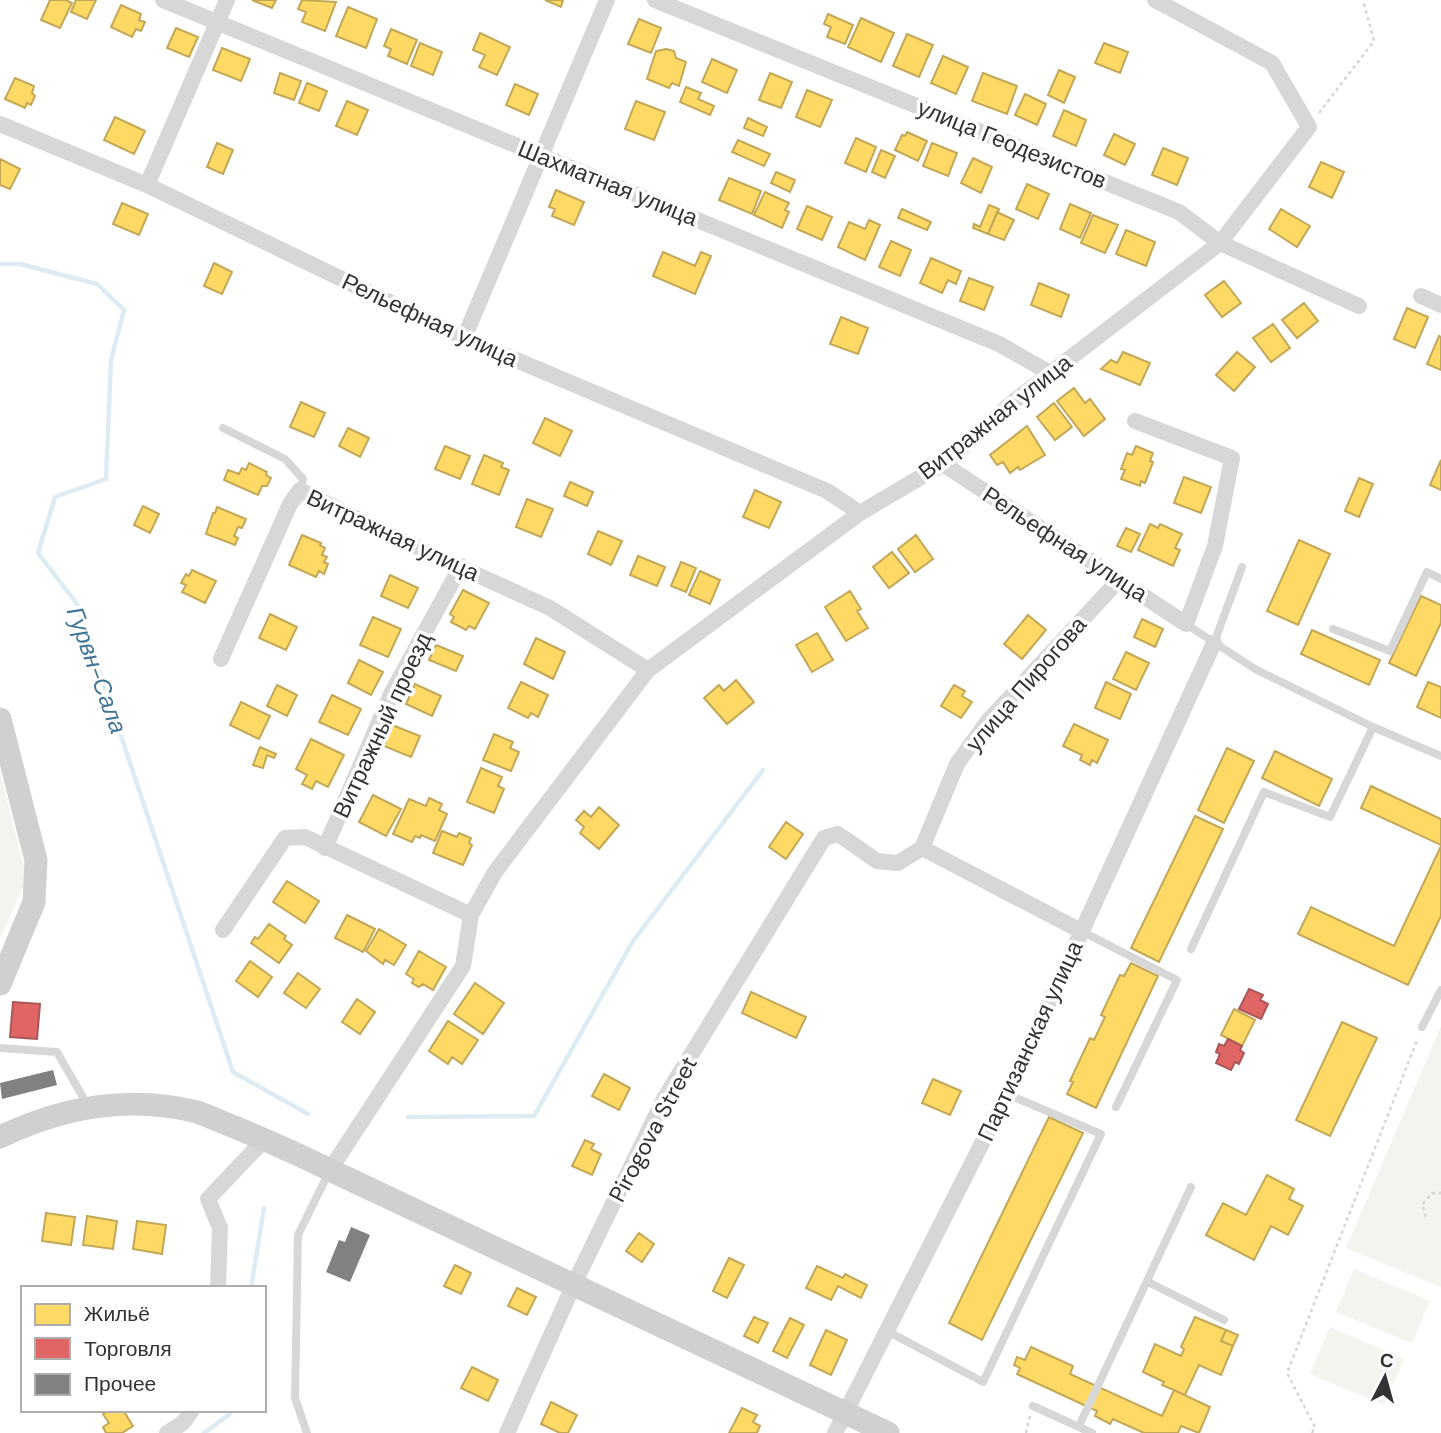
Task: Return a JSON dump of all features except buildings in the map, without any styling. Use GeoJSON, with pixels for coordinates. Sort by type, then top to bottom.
{"type":"FeatureCollection","features":[{"type":"Feature","properties":{"kind":"main road"},"geometry":{"type":"LineString","coordinates":[[0,719],[36,860],[34,902],[0,984]]}},
{"type":"Feature","properties":{"kind":"main road"},"geometry":{"type":"LineString","coordinates":[[0,1137],[24,1125],[88,1106],[142,1104],[198,1112],[265,1139],[574,1284],[840,1423],[888,1433]]}},
{"type":"Feature","properties":{"kind":"street","name":"Шахматная улица"},"geometry":{"type":"LineString","coordinates":[[163,0],[999,344],[1050,373]]}},
{"type":"Feature","properties":{"kind":"street"},"geometry":{"type":"LineString","coordinates":[[147,185],[227,0]]}},
{"type":"Feature","properties":{"kind":"street"},"geometry":{"type":"LineString","coordinates":[[464,338],[607,0]]}},
{"type":"Feature","properties":{"kind":"street","name":"улица Геодезистов"},"geometry":{"type":"LineString","coordinates":[[655,0],[1179,212],[1220,243],[1359,306]]}},
{"type":"Feature","properties":{"kind":"street"},"geometry":{"type":"LineString","coordinates":[[1155,0],[1272,63],[1309,127]]}},
{"type":"Feature","properties":{"kind":"street","name":"Рельефная улица"},"geometry":{"type":"LineString","coordinates":[[0,124],[147,185],[464,338],[827,491],[860,513]]}},
{"type":"Feature","properties":{"kind":"street","name":"Витражная улица"},"geometry":{"type":"LineString","coordinates":[[330,1170],[463,966],[471,915],[495,872],[648,670],[860,513],[943,464],[1013,402],[1220,243],[1309,127]]}},
{"type":"Feature","properties":{"kind":"street"},"geometry":{"type":"LineString","coordinates":[[1421,296],[1441,306]]}},
{"type":"Feature","properties":{"kind":"street"},"geometry":{"type":"LineString","coordinates":[[1135,421],[1232,458],[1215,546],[1186,624]]}},
{"type":"Feature","properties":{"kind":"street","name":"Рельефная улица"},"geometry":{"type":"LineString","coordinates":[[943,464],[1186,624]]}},
{"type":"Feature","properties":{"kind":"street","name":"Витражная улица"},"geometry":{"type":"LineString","coordinates":[[220,659],[290,504],[300,489],[385,533],[550,608],[648,670]]}},
{"type":"Feature","properties":{"kind":"street","name":"Витражный проезд"},"geometry":{"type":"LineString","coordinates":[[325,848],[392,692],[461,566]]}},
{"type":"Feature","properties":{"kind":"street","name":"улица Пирогова"},"geometry":{"type":"LineString","coordinates":[[922,848],[957,764],[988,721],[1119,580]]}},
{"type":"Feature","properties":{"kind":"street","name":"Партизанская улица"},"geometry":{"type":"LineString","coordinates":[[840,1423],[1007,1094],[1214,643]]}},
{"type":"Feature","properties":{"kind":"street","name":"Pirogova Street"},"geometry":{"type":"LineString","coordinates":[[507,1433],[574,1284],[664,1099],[824,838],[838,834],[877,861],[898,863],[922,848]]}},
{"type":"Feature","properties":{"kind":"street"},"geometry":{"type":"LineString","coordinates":[[223,929],[285,838],[305,837],[471,915]]}},
{"type":"Feature","properties":{"kind":"street"},"geometry":{"type":"LineString","coordinates":[[922,848],[1081,931]]}},
{"type":"Feature","properties":{"kind":"street"},"geometry":{"type":"LineString","coordinates":[[218,1286],[220,1227],[208,1199],[265,1139]]}},
{"type":"Feature","properties":{"kind":"street"},"geometry":{"type":"LineString","coordinates":[[167,1433],[183,1423],[191,1412]]}},
{"type":"Feature","properties":{"kind":"lane"},"geometry":{"type":"LineString","coordinates":[[223,428],[285,459],[303,479],[300,489]]}},
{"type":"Feature","properties":{"kind":"lane"},"geometry":{"type":"LineString","coordinates":[[1214,643],[1241,567]]}},
{"type":"Feature","properties":{"kind":"lane"},"geometry":{"type":"LineString","coordinates":[[1333,629],[1390,651],[1427,572],[1441,579]]}},
{"type":"Feature","properties":{"kind":"lane"},"geometry":{"type":"LineString","coordinates":[[1186,624],[1255,669],[1373,727],[1441,756]]}},
{"type":"Feature","properties":{"kind":"lane"},"geometry":{"type":"LineString","coordinates":[[1191,949],[1264,792],[1330,817],[1373,727]]}},
{"type":"Feature","properties":{"kind":"lane"},"geometry":{"type":"LineString","coordinates":[[1081,931],[1177,980],[1116,1107]]}},
{"type":"Feature","properties":{"kind":"lane"},"geometry":{"type":"LineString","coordinates":[[1422,1027],[1441,990]]}},
{"type":"Feature","properties":{"kind":"lane"},"geometry":{"type":"LineString","coordinates":[[0,1048],[57,1052],[88,1106]]}},
{"type":"Feature","properties":{"kind":"lane"},"geometry":{"type":"LineString","coordinates":[[887,1331],[983,1382],[1101,1134],[1007,1094]]}},
{"type":"Feature","properties":{"kind":"lane"},"geometry":{"type":"LineString","coordinates":[[307,1433],[295,1398],[298,1235],[330,1170]]}},
{"type":"Feature","properties":{"kind":"lane"},"geometry":{"type":"LineString","coordinates":[[1079,1426],[1191,1188]]}},
{"type":"Feature","properties":{"kind":"lane"},"geometry":{"type":"LineString","coordinates":[[1148,1282],[1224,1320]]}},
{"type":"Feature","properties":{"kind":"lane"},"geometry":{"type":"LineString","coordinates":[[1033,1406],[1093,1433]]}},
{"type":"Feature","properties":{"kind":"path"},"geometry":{"type":"LineString","coordinates":[[1309,127],[1374,41],[1363,0]]}},
{"type":"Feature","properties":{"kind":"path"},"geometry":{"type":"LineString","coordinates":[[1320,1433],[1287,1373],[1422,1027]]}},
{"type":"Feature","properties":{"kind":"path"},"geometry":{"type":"LineString","coordinates":[[1426,1217],[1422,1205],[1432,1194],[1441,1193]]}},
{"type":"Feature","properties":{"kind":"path"},"geometry":{"type":"LineString","coordinates":[[1026,1433],[1033,1406]]}},
{"type":"Feature","properties":{"kind":"path"},"geometry":{"type":"LineString","coordinates":[[1312,1433],[1315,1427]]}},
{"type":"Feature","properties":{"kind":"shaded area"},"geometry":{"type":"Polygon","coordinates":[[[0,772],[27,879],[0,938],[0,772]]]}},
{"type":"Feature","properties":{"kind":"shaded area"},"geometry":{"type":"Polygon","coordinates":[[[1441,1026],[1441,1287],[1346,1248],[1441,1026]]]}},
{"type":"Feature","properties":{"kind":"shaded area"},"geometry":{"type":"Polygon","coordinates":[[[1354,1269],[1430,1301],[1412,1343],[1336,1312],[1354,1269]]]}},
{"type":"Feature","properties":{"kind":"shaded area"},"geometry":{"type":"Polygon","coordinates":[[[1330,1327],[1404,1359],[1384,1405],[1310,1374],[1330,1327]]]}},
{"type":"Feature","properties":{"kind":"waterway","name":"Гурвн-Сала"},"geometry":{"type":"LineString","coordinates":[[0,264],[20,264],[97,284],[124,310],[111,360],[106,479],[55,497],[38,553],[77,604],[233,1072],[308,1114]]}},
{"type":"Feature","properties":{"kind":"waterway"},"geometry":{"type":"LineString","coordinates":[[408,1117],[534,1116],[633,941],[763,770]]}},
{"type":"Feature","properties":{"kind":"waterway"},"geometry":{"type":"LineString","coordinates":[[251,1286],[264,1208]]}},
{"type":"Feature","properties":{"kind":"waterway"},"geometry":{"type":"LineString","coordinates":[[204,1433],[230,1412]]}}]}
